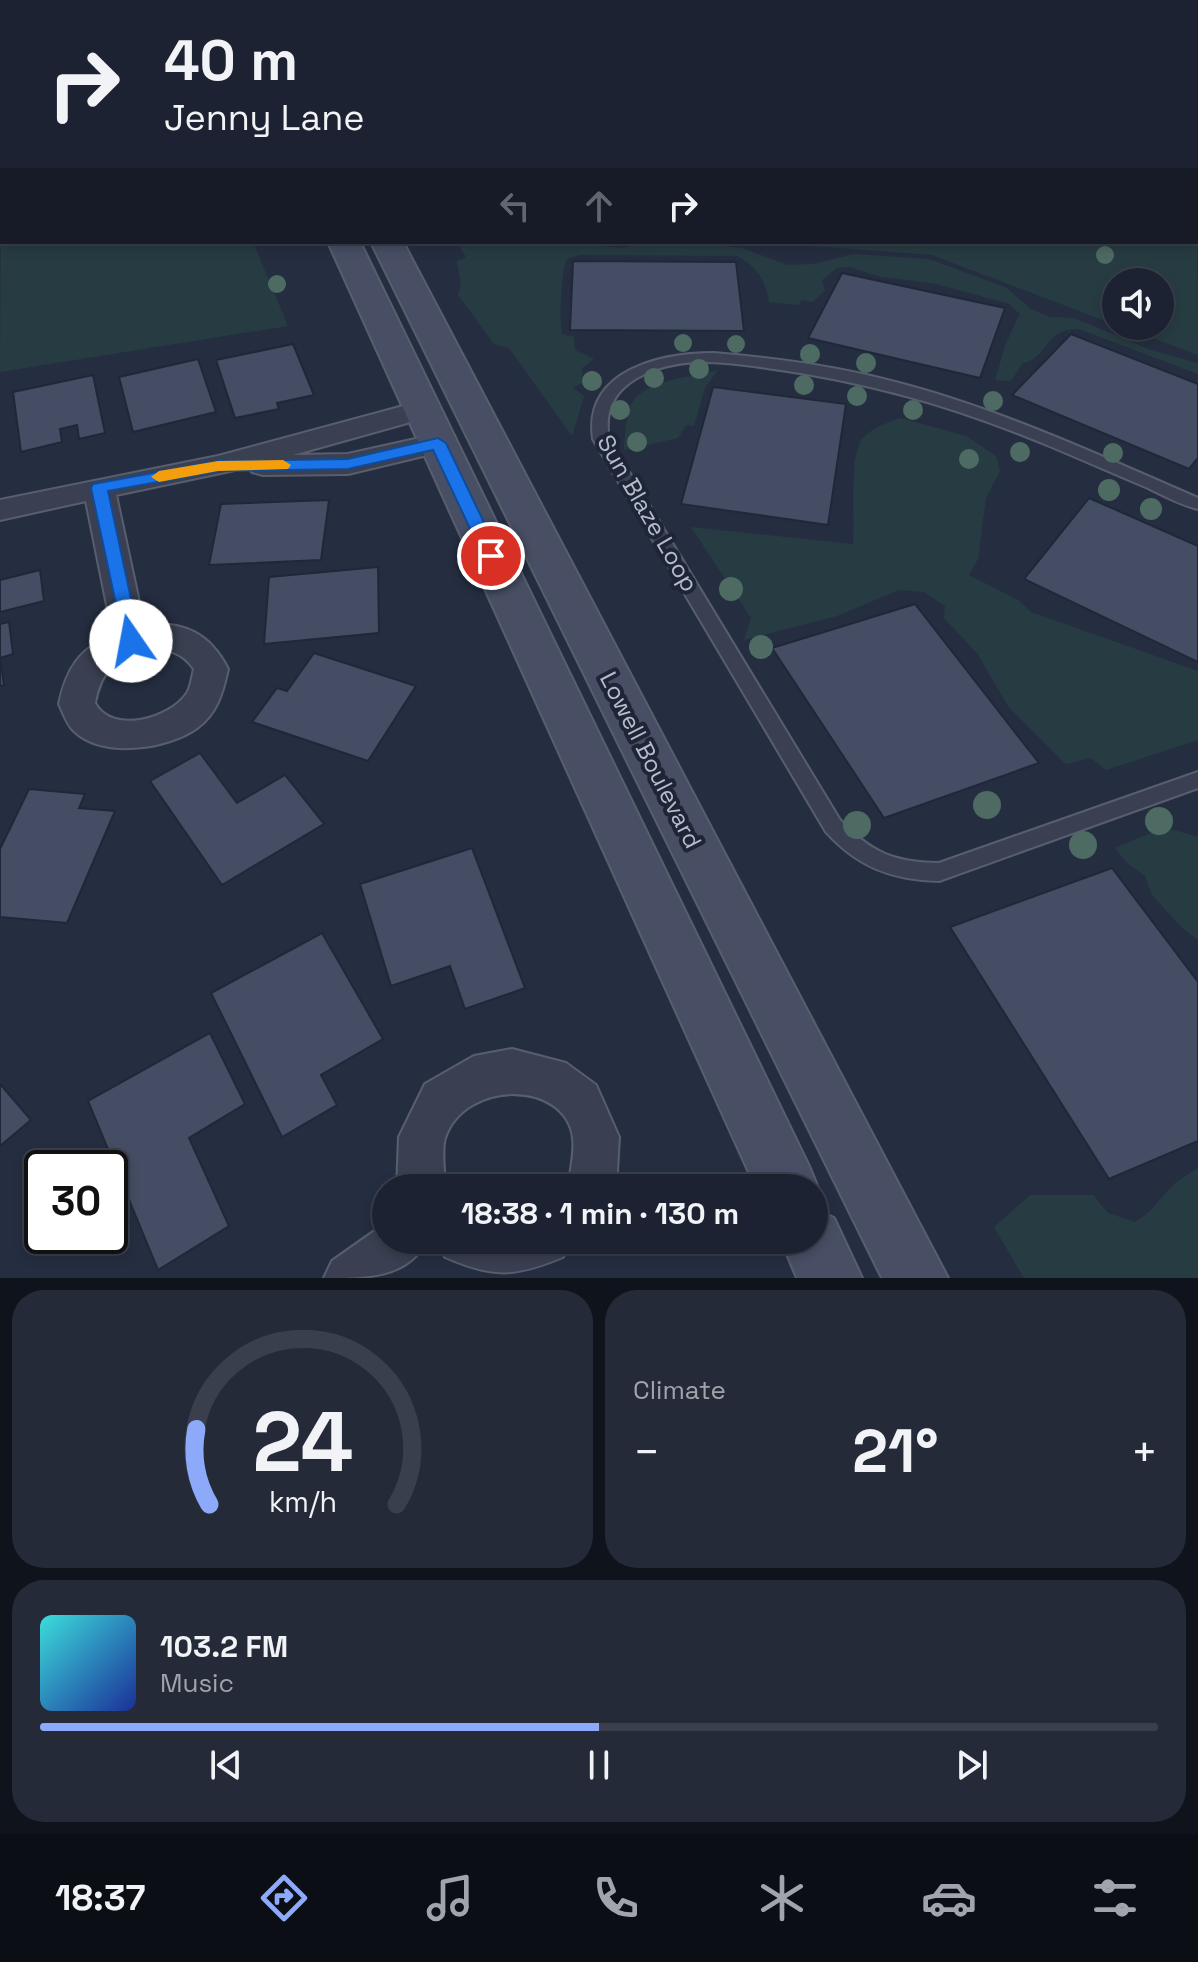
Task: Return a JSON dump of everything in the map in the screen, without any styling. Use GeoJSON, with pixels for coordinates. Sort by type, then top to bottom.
{"type":"FeatureCollection","features":[{"type":"Feature","properties":{"kind":"main road"},"geometry":{"type":"LineString","coordinates":[[345,244],[780,1174]]}},
{"type":"Feature","properties":{"kind":"main road","name":"Lowell Boulevard"},"geometry":{"type":"LineString","coordinates":[[388,244],[916,1278]]}},
{"type":"Feature","properties":{"kind":"main road"},"geometry":{"type":"LineString","coordinates":[[819,1254],[830,1278]]}},
{"type":"Feature","properties":{"kind":"street"},"geometry":{"type":"LineString","coordinates":[[0,510],[218,466],[348,464],[430,427]]}},
{"type":"Feature","properties":{"kind":"street"},"geometry":{"type":"LineString","coordinates":[[99,488],[131,641]]}},
{"type":"Feature","properties":{"kind":"street"},"geometry":{"type":"LineString","coordinates":[[419,1174],[420,1142],[429,1118],[445,1098],[465,1081],[489,1072],[513,1069],[548,1077],[577,1098],[590,1119],[597,1143],[596,1174]]}},
{"type":"Feature","properties":{"kind":"street"},"geometry":{"type":"LineString","coordinates":[[349,1278],[383,1254]]}},
{"type":"Feature","properties":{"kind":"lane","name":"Sun Blaze Loop"},"geometry":{"type":"LineString","coordinates":[[1198,504],[956,405],[904,389],[828,372],[716,357],[683,358],[639,370],[616,385],[601,405],[598,428],[601,439],[833,826],[852,847],[891,867],[909,872],[939,872],[1198,780]]}},
{"type":"Feature","properties":{"kind":"green space"},"geometry":{"type":"Polygon","coordinates":[[[1,244],[254,244],[288,326],[0,372],[1,244]]]}},
{"type":"Feature","properties":{"kind":"green space"},"geometry":{"type":"Polygon","coordinates":[[[457,244],[582,244],[621,248],[641,244],[713,244],[742,248],[787,265],[814,264],[853,254],[929,259],[1007,288],[1031,309],[1050,317],[1074,318],[1102,330],[1102,338],[1079,329],[1059,333],[1038,355],[1022,364],[1011,381],[995,380],[1006,343],[1020,314],[1010,304],[936,284],[876,276],[851,267],[837,268],[822,280],[825,290],[813,302],[802,300],[799,305],[769,302],[759,274],[737,256],[580,255],[567,259],[565,265],[561,328],[562,334],[574,337],[575,350],[594,359],[582,368],[583,382],[573,388],[584,396],[572,436],[509,348],[494,344],[458,295],[461,284],[457,261],[466,257],[457,244]]]}},
{"type":"Feature","properties":{"kind":"green space"},"geometry":{"type":"Polygon","coordinates":[[[783,244],[1197,244],[1198,355],[1158,340],[1174,340],[1174,268],[1102,268],[1102,320],[932,255],[783,244]]]}},
{"type":"Feature","properties":{"kind":"green space"},"geometry":{"type":"Polygon","coordinates":[[[1108,340],[1127,340],[1198,363],[1198,374],[1108,340]]]}},
{"type":"Feature","properties":{"kind":"green space"},"geometry":{"type":"Polygon","coordinates":[[[718,370],[705,388],[694,426],[686,425],[678,438],[624,450],[628,416],[637,396],[670,380],[718,370]]]}},
{"type":"Feature","properties":{"kind":"green space"},"geometry":{"type":"Polygon","coordinates":[[[900,418],[966,436],[996,456],[1000,471],[986,498],[978,559],[969,575],[1018,600],[1031,612],[1198,671],[1198,740],[1106,770],[1091,758],[1066,764],[1008,706],[977,653],[944,618],[945,606],[924,592],[899,590],[837,616],[744,640],[751,618],[691,527],[853,544],[854,474],[858,447],[870,432],[900,418]]]}},
{"type":"Feature","properties":{"kind":"green space"},"geometry":{"type":"Polygon","coordinates":[[[1174,830],[1198,837],[1198,940],[1182,928],[1152,895],[1145,876],[1126,862],[1115,848],[1153,832],[1174,830]]]}},
{"type":"Feature","properties":{"kind":"green space"},"geometry":{"type":"Polygon","coordinates":[[[1198,1168],[1198,1278],[1024,1278],[994,1227],[1030,1195],[1093,1195],[1108,1213],[1135,1222],[1149,1212],[1175,1183],[1198,1168]]]}},
{"type":"Feature","properties":{"kind":"building"},"geometry":{"type":"Polygon","coordinates":[[[573,261],[736,262],[744,331],[570,330],[573,261]]]}},
{"type":"Feature","properties":{"kind":"building"},"geometry":{"type":"Polygon","coordinates":[[[842,273],[1005,308],[980,378],[808,338],[842,273]]]}},
{"type":"Feature","properties":{"kind":"building"},"geometry":{"type":"Polygon","coordinates":[[[1071,334],[1198,384],[1198,458],[1189,469],[1012,395],[1071,334]]]}},
{"type":"Feature","properties":{"kind":"building"},"geometry":{"type":"Polygon","coordinates":[[[293,344],[314,395],[277,403],[279,409],[235,418],[216,360],[293,344]]]}},
{"type":"Feature","properties":{"kind":"building"},"geometry":{"type":"Polygon","coordinates":[[[198,359],[216,412],[133,432],[119,377],[198,359]]]}},
{"type":"Feature","properties":{"kind":"building"},"geometry":{"type":"Polygon","coordinates":[[[93,375],[105,433],[79,439],[77,425],[60,429],[62,442],[21,452],[13,392],[93,375]]]}},
{"type":"Feature","properties":{"kind":"building"},"geometry":{"type":"Polygon","coordinates":[[[713,387],[846,404],[828,525],[681,504],[713,387]]]}},
{"type":"Feature","properties":{"kind":"building"},"geometry":{"type":"Polygon","coordinates":[[[1089,498],[1198,546],[1198,662],[1024,579],[1089,498]]]}},
{"type":"Feature","properties":{"kind":"building"},"geometry":{"type":"Polygon","coordinates":[[[329,500],[321,560],[209,565],[221,504],[329,500]]]}},
{"type":"Feature","properties":{"kind":"building"},"geometry":{"type":"Polygon","coordinates":[[[378,567],[379,633],[264,644],[269,577],[378,567]]]}},
{"type":"Feature","properties":{"kind":"building"},"geometry":{"type":"Polygon","coordinates":[[[40,570],[44,601],[0,612],[0,580],[40,570]]]}},
{"type":"Feature","properties":{"kind":"building"},"geometry":{"type":"Polygon","coordinates":[[[915,604],[1039,763],[884,818],[772,648],[915,604]]]}},
{"type":"Feature","properties":{"kind":"building"},"geometry":{"type":"Polygon","coordinates":[[[9,622],[13,654],[0,658],[0,624],[9,622]]]}},
{"type":"Feature","properties":{"kind":"building"},"geometry":{"type":"Polygon","coordinates":[[[314,653],[416,686],[368,761],[252,722],[277,688],[287,691],[314,653]]]}},
{"type":"Feature","properties":{"kind":"building"},"geometry":{"type":"Polygon","coordinates":[[[0,658],[4,685],[0,686],[0,658]]]}},
{"type":"Feature","properties":{"kind":"building"},"geometry":{"type":"Polygon","coordinates":[[[200,753],[237,803],[285,775],[324,824],[222,885],[150,781],[200,753]]]}},
{"type":"Feature","properties":{"kind":"building"},"geometry":{"type":"Polygon","coordinates":[[[29,789],[85,794],[79,808],[115,811],[67,923],[0,917],[0,849],[29,789]]]}},
{"type":"Feature","properties":{"kind":"building"},"geometry":{"type":"Polygon","coordinates":[[[472,848],[525,988],[465,1009],[450,966],[391,986],[360,884],[472,848]]]}},
{"type":"Feature","properties":{"kind":"building"},"geometry":{"type":"Polygon","coordinates":[[[1112,868],[1198,982],[1198,1141],[1109,1179],[950,927],[1112,868]]]}},
{"type":"Feature","properties":{"kind":"building"},"geometry":{"type":"Polygon","coordinates":[[[322,933],[383,1039],[321,1075],[337,1105],[282,1137],[211,993],[322,933]]]}},
{"type":"Feature","properties":{"kind":"building"},"geometry":{"type":"Polygon","coordinates":[[[210,1033],[245,1104],[189,1138],[229,1226],[158,1270],[128,1198],[128,1150],[108,1150],[88,1101],[210,1033]]]}},
{"type":"Feature","properties":{"kind":"building"},"geometry":{"type":"Polygon","coordinates":[[[0,1084],[31,1120],[0,1146],[0,1084]]]}},
{"type":"Feature","properties":{"kind":"slow traffic"},"geometry":{"type":"LineString","coordinates":[[159,477],[218,466],[283,465]]}},
{"type":"Feature","properties":{"kind":"route"},"geometry":{"type":"LineString","coordinates":[[131,641],[99,488],[218,466],[348,464],[438,443],[491,556]]}}]}
